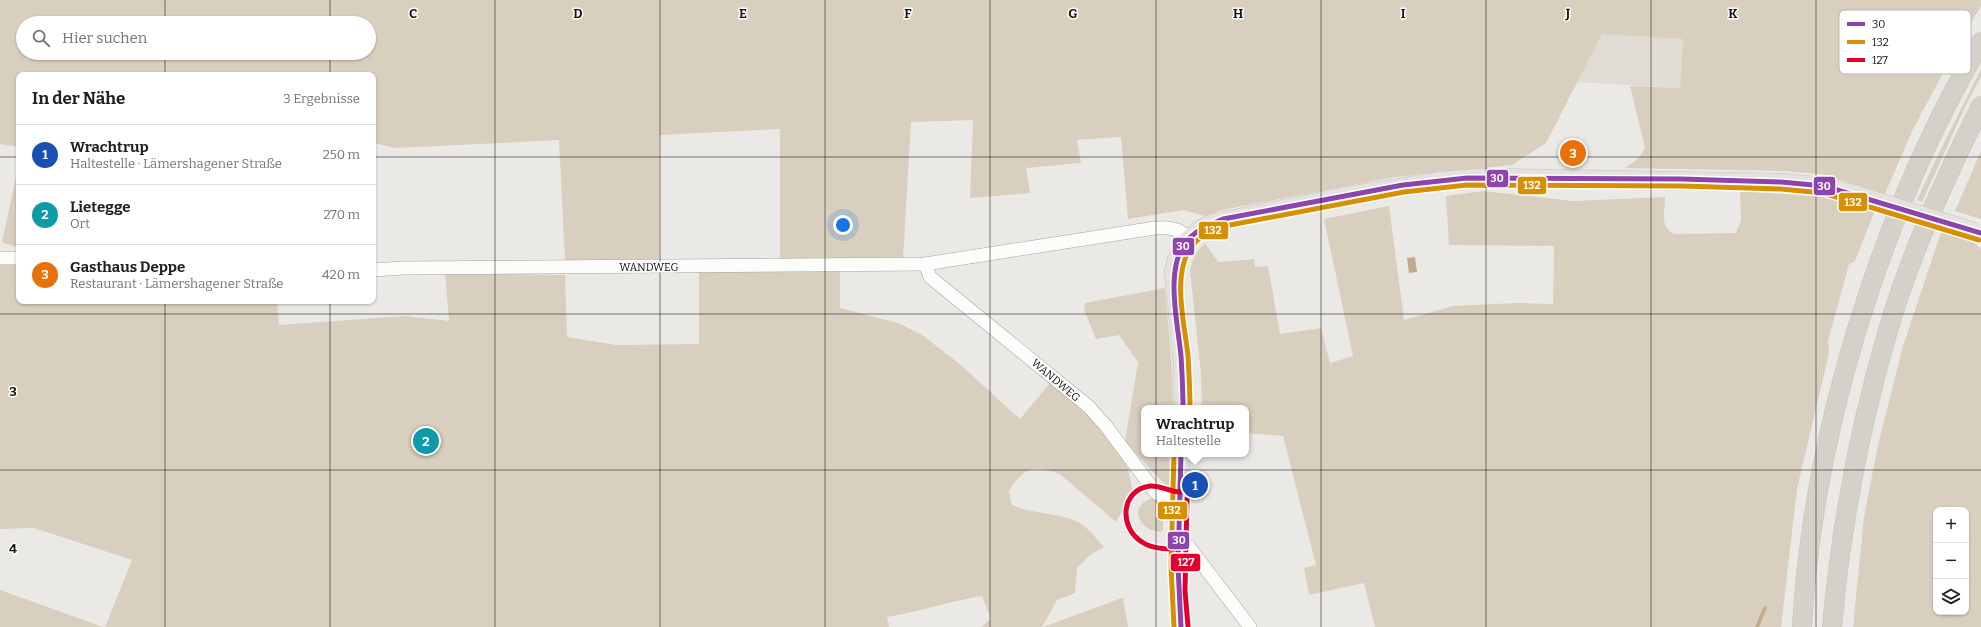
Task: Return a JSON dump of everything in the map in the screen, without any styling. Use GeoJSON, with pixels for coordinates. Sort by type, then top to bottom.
{"type":"FeatureCollection","features":[{"type":"Feature","properties":{"kind":"highway"},"geometry":{"type":"LineString","coordinates":[[1971,60],[1981,42]]}},
{"type":"Feature","properties":{"kind":"highway"},"geometry":{"type":"LineString","coordinates":[[1802,627],[1804,594],[1816,498],[1837,401],[1867,299],[1898,211],[1953,93],[1963,74]]}},
{"type":"Feature","properties":{"kind":"highway"},"geometry":{"type":"LineString","coordinates":[[1832,627],[1837,567],[1848,493],[1864,420],[1890,326],[1921,238],[1952,165],[1981,106]]}},
{"type":"Feature","properties":{"kind":"main road"},"geometry":{"type":"LineString","coordinates":[[1183,405],[1182,361],[1173,272],[1179,254],[1189,238],[1198,230],[1211,223],[1248,214],[1403,185],[1467,178],[1631,178],[1781,182],[1824,186],[1856,194],[1977,232]]}},
{"type":"Feature","properties":{"kind":"main road"},"geometry":{"type":"LineString","coordinates":[[1181,457],[1178,542],[1179,610],[1181,627]]}},
{"type":"Feature","properties":{"kind":"street","name":"WANDWEG"},"geometry":{"type":"LineString","coordinates":[[376,270],[411,268],[925,264],[1155,228],[1174,228],[1182,231],[1189,238]]}},
{"type":"Feature","properties":{"kind":"street"},"geometry":{"type":"LineString","coordinates":[[0,258],[16,258]]}},
{"type":"Feature","properties":{"kind":"street","name":"WANDWEG"},"geometry":{"type":"LineString","coordinates":[[925,264],[930,277],[1088,406],[1106,426],[1156,493],[1166,498],[1180,499]]}},
{"type":"Feature","properties":{"kind":"street"},"geometry":{"type":"LineString","coordinates":[[1178,542],[1189,547],[1250,627]]}},
{"type":"Feature","properties":{"kind":"shaded area"},"geometry":{"type":"Polygon","coordinates":[[[0,0],[1981,0],[1981,6],[1971,22],[1971,10],[1839,10],[1839,74],[1943,74],[1913,129],[1885,194],[1821,174],[1782,171],[1625,168],[1639,158],[1645,148],[1630,86],[1680,88],[1683,39],[1602,34],[1546,143],[1512,165],[1395,177],[1222,210],[1205,216],[1183,210],[1128,219],[1121,137],[1077,140],[1081,163],[1026,168],[1030,193],[970,198],[973,120],[911,122],[903,259],[780,260],[780,129],[659,135],[659,261],[565,261],[559,140],[396,148],[376,144],[376,72],[16,72],[16,147],[0,144],[0,0]]]}},
{"type":"Feature","properties":{"kind":"shaded area"},"geometry":{"type":"Polygon","coordinates":[[[1602,34],[1683,38],[1680,88],[1576,82],[1602,34]]]}},
{"type":"Feature","properties":{"kind":"shaded area"},"geometry":{"type":"Polygon","coordinates":[[[1981,69],[1981,77],[1965,107],[1922,202],[1917,200],[1937,157],[1981,69]]]}},
{"type":"Feature","properties":{"kind":"shaded area"},"geometry":{"type":"Polygon","coordinates":[[[1981,151],[1981,219],[1955,211],[1981,151]]]}},
{"type":"Feature","properties":{"kind":"shaded area"},"geometry":{"type":"Polygon","coordinates":[[[16,177],[16,247],[2,242],[16,177]]]}},
{"type":"Feature","properties":{"kind":"shaded area"},"geometry":{"type":"Polygon","coordinates":[[[1483,191],[1573,201],[1665,197],[1665,224],[1670,231],[1675,234],[1736,233],[1741,220],[1740,191],[1829,197],[1875,210],[1855,261],[1849,264],[1828,341],[1829,353],[1797,489],[1781,627],[1375,627],[1364,583],[1309,595],[1304,568],[1316,565],[1283,436],[1249,433],[1249,405],[1202,405],[1201,374],[1190,270],[1194,258],[1199,249],[1205,243],[1218,262],[1254,259],[1255,267],[1268,266],[1280,334],[1321,328],[1330,363],[1353,356],[1324,219],[1389,206],[1404,320],[1453,306],[1517,303],[1553,304],[1554,246],[1449,245],[1446,196],[1483,191]]]}},
{"type":"Feature","properties":{"kind":"shaded area"},"geometry":{"type":"Polygon","coordinates":[[[1941,232],[1971,240],[1981,249],[1981,627],[1853,627],[1864,517],[1878,445],[1903,346],[1941,232]]]}},
{"type":"Feature","properties":{"kind":"shaded area"},"geometry":{"type":"Polygon","coordinates":[[[1415,257],[1417,272],[1409,273],[1407,258],[1415,257]]]}},
{"type":"Feature","properties":{"kind":"shaded area"},"geometry":{"type":"Polygon","coordinates":[[[0,263],[16,263],[16,304],[277,304],[279,325],[405,316],[449,321],[445,273],[565,275],[567,337],[616,345],[699,344],[699,270],[840,269],[840,308],[898,323],[921,334],[962,366],[1020,419],[1051,382],[1093,421],[1126,460],[1133,492],[1116,522],[1060,474],[1043,469],[1030,470],[1019,477],[1014,483],[1009,491],[1011,504],[1024,509],[1074,520],[1087,528],[1104,547],[1090,555],[1077,568],[1075,593],[1057,600],[1042,627],[981,627],[991,619],[982,596],[887,617],[889,627],[105,627],[132,560],[34,528],[0,529],[0,263]]]}},
{"type":"Feature","properties":{"kind":"shaded area"},"geometry":{"type":"Polygon","coordinates":[[[1165,288],[1172,367],[1173,405],[1141,405],[1141,457],[1171,457],[1171,481],[1168,488],[1125,442],[1138,362],[1119,335],[1096,339],[1084,310],[1085,303],[1165,288]]]}},
{"type":"Feature","properties":{"kind":"shaded area"},"geometry":{"type":"Polygon","coordinates":[[[1155,498],[1163,505],[1163,530],[1160,532],[1145,526],[1138,516],[1138,510],[1141,505],[1146,501],[1155,498]]]}},
{"type":"Feature","properties":{"kind":"shaded area"},"geometry":{"type":"Polygon","coordinates":[[[0,590],[103,627],[0,627],[0,590]]]}},
{"type":"Feature","properties":{"kind":"shaded area"},"geometry":{"type":"Polygon","coordinates":[[[1123,598],[1128,627],[1043,627],[1119,599],[1123,598]]]}},
{"type":"Feature","properties":{"kind":"waterway"},"geometry":{"type":"LineString","coordinates":[[1757,627],[1765,608]]}},
{"type":"Feature","properties":{"kind":"transit line","name":"30"},"geometry":{"type":"LineString","coordinates":[[1183,405],[1181,356],[1174,295],[1176,263],[1181,249],[1189,238],[1201,229],[1223,219],[1403,185],[1467,178],[1682,179],[1781,182],[1824,186],[1981,233]]}},
{"type":"Feature","properties":{"kind":"transit line","name":"132"},"geometry":{"type":"LineString","coordinates":[[1190,405],[1188,356],[1181,298],[1183,268],[1187,255],[1194,244],[1208,233],[1225,226],[1404,192],[1467,185],[1682,186],[1781,189],[1823,193],[1979,240]]}},
{"type":"Feature","properties":{"kind":"transit line","name":"132"},"geometry":{"type":"LineString","coordinates":[[1174,457],[1171,566],[1174,627]]}},
{"type":"Feature","properties":{"kind":"transit line","name":"30"},"geometry":{"type":"LineString","coordinates":[[1181,457],[1178,566],[1181,627]]}},
{"type":"Feature","properties":{"kind":"transit line","name":"127"},"geometry":{"type":"LineString","coordinates":[[1178,549],[1164,549],[1142,542],[1129,528],[1126,510],[1128,502],[1133,494],[1140,489],[1154,486],[1180,492]]}},
{"type":"Feature","properties":{"kind":"transit line","name":"127"},"geometry":{"type":"LineString","coordinates":[[1187,499],[1185,591],[1188,626]]}},
{"type":"Feature","properties":{"kind":"place","name":"Gasthaus Deppe"},"geometry":{"type":"Point","coordinates":[1573,153]}},
{"type":"Feature","properties":{"kind":"place","name":"Lietegge"},"geometry":{"type":"Point","coordinates":[426,441]}},
{"type":"Feature","properties":{"kind":"place","name":"Wrachtrup"},"geometry":{"type":"Point","coordinates":[1195,485]}}]}
